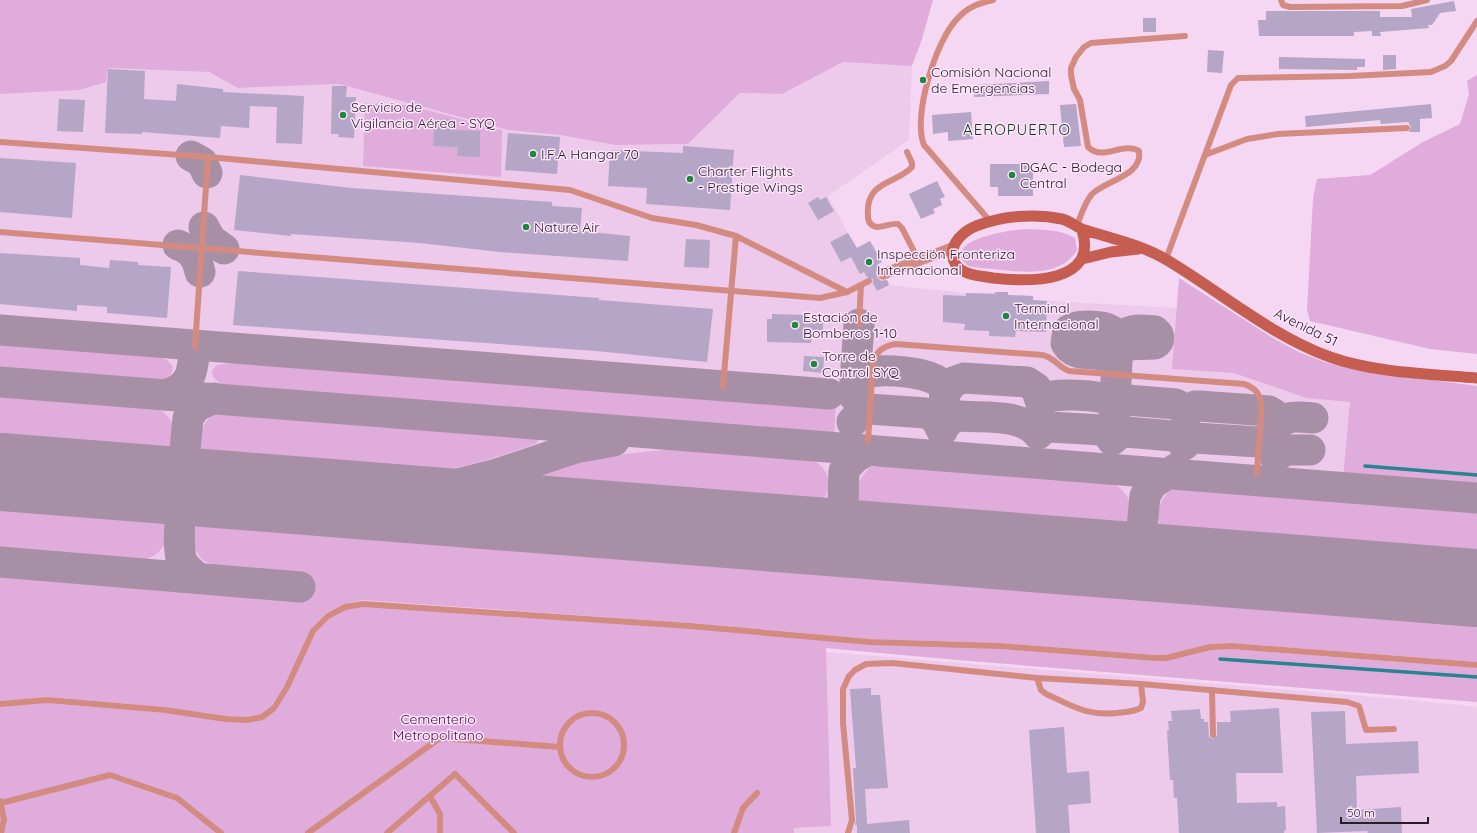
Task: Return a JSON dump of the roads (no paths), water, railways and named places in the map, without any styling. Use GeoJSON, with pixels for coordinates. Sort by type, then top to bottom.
{"type":"FeatureCollection","features":[{"type":"Feature","properties":{"kind":"main road","name":"Avenida 51"},"geometry":{"type":"LineString","coordinates":[[952,248],[958,238],[972,228],[990,221],[1010,217],[1062,219],[1079,227],[1123,240],[1166,259],[1277,332],[1332,358],[1389,370],[1477,378]]}},
{"type":"Feature","properties":{"kind":"main road"},"geometry":{"type":"LineString","coordinates":[[1079,227],[1085,239],[1082,259]]}},
{"type":"Feature","properties":{"kind":"main road"},"geometry":{"type":"LineString","coordinates":[[952,248],[953,258],[960,269],[972,275],[1004,279],[1040,280],[1056,277],[1071,270],[1082,259],[1111,252],[1141,248]]}},
{"type":"Feature","properties":{"kind":"street"},"geometry":{"type":"LineString","coordinates":[[884,274],[918,259],[952,248]]}},
{"type":"Feature","properties":{"kind":"lane"},"geometry":{"type":"LineString","coordinates":[[990,221],[924,145],[921,138],[920,127],[930,72],[938,50],[949,30],[966,10],[980,2],[993,0]]}},
{"type":"Feature","properties":{"kind":"lane"},"geometry":{"type":"LineString","coordinates":[[1281,0],[1283,5],[1290,7],[1402,6],[1428,0]]}},
{"type":"Feature","properties":{"kind":"lane"},"geometry":{"type":"LineString","coordinates":[[1166,259],[1231,86],[1238,78],[1350,76],[1431,72],[1446,66],[1451,61],[1477,21]]}},
{"type":"Feature","properties":{"kind":"lane"},"geometry":{"type":"LineString","coordinates":[[1079,227],[1088,199],[1093,193],[1132,171],[1138,164],[1140,156],[1139,151],[1133,147],[1126,147],[1104,154],[1093,151],[1088,146],[1080,100],[1071,75],[1071,68],[1076,57],[1091,43],[1185,36]]}},
{"type":"Feature","properties":{"kind":"lane"},"geometry":{"type":"LineString","coordinates":[[1205,155],[1247,139],[1278,134],[1407,128]]}},
{"type":"Feature","properties":{"kind":"lane"},"geometry":{"type":"LineString","coordinates":[[0,142],[208,157],[570,190],[652,218],[696,225],[736,236],[847,292]]}},
{"type":"Feature","properties":{"kind":"lane"},"geometry":{"type":"LineString","coordinates":[[907,152],[912,163],[912,167],[880,186],[870,200],[868,219],[871,224],[876,227],[898,224],[902,228],[918,259]]}},
{"type":"Feature","properties":{"kind":"lane"},"geometry":{"type":"LineString","coordinates":[[195,346],[208,157]]}},
{"type":"Feature","properties":{"kind":"lane"},"geometry":{"type":"LineString","coordinates":[[0,232],[202,247],[731,292],[820,298],[847,292],[862,286],[869,281]]}},
{"type":"Feature","properties":{"kind":"lane"},"geometry":{"type":"LineString","coordinates":[[723,386],[736,236]]}},
{"type":"Feature","properties":{"kind":"lane"},"geometry":{"type":"LineString","coordinates":[[859,324],[862,286]]}},
{"type":"Feature","properties":{"kind":"lane"},"geometry":{"type":"LineString","coordinates":[[868,442],[873,364],[875,356],[880,350],[887,346],[896,344],[1042,355],[1049,356],[1063,369],[1069,371],[1244,384],[1251,386],[1258,393],[1261,406],[1256,473]]}},
{"type":"Feature","properties":{"kind":"lane"},"geometry":{"type":"LineString","coordinates":[[0,704],[47,700],[165,710],[226,719],[247,720],[262,717],[274,708],[287,687],[313,631],[328,616],[345,607],[363,604],[690,626],[870,642],[1000,646],[1155,658],[1166,658],[1210,647],[1230,646],[1477,665]]}},
{"type":"Feature","properties":{"kind":"lane"},"geometry":{"type":"LineString","coordinates":[[848,833],[852,820],[842,701],[846,683],[855,670],[866,664],[892,663],[1037,678],[1141,684],[1354,703],[1359,706],[1366,730],[1394,729]]}},
{"type":"Feature","properties":{"kind":"lane"},"geometry":{"type":"LineString","coordinates":[[1037,678],[1041,690],[1046,694],[1089,713],[1099,715],[1134,712],[1141,708],[1143,702],[1141,684]]}},
{"type":"Feature","properties":{"kind":"lane"},"geometry":{"type":"LineString","coordinates":[[1212,690],[1213,735]]}},
{"type":"Feature","properties":{"kind":"lane"},"geometry":{"type":"LineString","coordinates":[[587,713],[599,714],[610,718],[618,726],[623,737],[624,749],[620,760],[613,769],[603,775],[591,777],[580,774],[570,768],[563,758],[560,747],[562,735],[567,725],[576,717],[587,713]]}},
{"type":"Feature","properties":{"kind":"lane"},"geometry":{"type":"LineString","coordinates":[[308,833],[440,738],[560,747]]}},
{"type":"Feature","properties":{"kind":"lane"},"geometry":{"type":"LineString","coordinates":[[387,833],[455,774],[514,833]]}},
{"type":"Feature","properties":{"kind":"lane"},"geometry":{"type":"LineString","coordinates":[[1,833],[4,819],[1,802],[110,775],[177,798],[221,833]]}},
{"type":"Feature","properties":{"kind":"lane"},"geometry":{"type":"LineString","coordinates":[[734,833],[744,808],[757,793]]}},
{"type":"Feature","properties":{"kind":"lane"},"geometry":{"type":"LineString","coordinates":[[430,796],[440,814],[440,833]]}},
{"type":"Feature","properties":{"kind":"waterway"},"geometry":{"type":"LineString","coordinates":[[1365,466],[1477,475]]}},
{"type":"Feature","properties":{"kind":"waterway"},"geometry":{"type":"LineString","coordinates":[[1220,659],[1477,677]]}},
{"type":"Feature","properties":{"kind":"place","name":"Comisión Nacional de Emergencias"},"geometry":{"type":"Point","coordinates":[923,80]}},
{"type":"Feature","properties":{"kind":"place","name":"Servicio de Vigilancia Aérea - SYQ"},"geometry":{"type":"Point","coordinates":[343,115]}},
{"type":"Feature","properties":{"kind":"place","name":"I.F.A Hangar 70"},"geometry":{"type":"Point","coordinates":[533,154]}},
{"type":"Feature","properties":{"kind":"place","name":"DGAC - Bodega Central"},"geometry":{"type":"Point","coordinates":[1012,175]}},
{"type":"Feature","properties":{"kind":"place","name":"Charter Flights - Prestige Wings"},"geometry":{"type":"Point","coordinates":[690,179]}},
{"type":"Feature","properties":{"kind":"place","name":"Nature Air"},"geometry":{"type":"Point","coordinates":[526,227]}},
{"type":"Feature","properties":{"kind":"place","name":"Inspección Fronteriza Internacional"},"geometry":{"type":"Point","coordinates":[869,262]}},
{"type":"Feature","properties":{"kind":"place","name":"Terminal Internacional"},"geometry":{"type":"Point","coordinates":[1006,316]}},
{"type":"Feature","properties":{"kind":"place","name":"Estación de Bomberos 1-10"},"geometry":{"type":"Point","coordinates":[795,325]}},
{"type":"Feature","properties":{"kind":"place","name":"Torre de Control SYQ"},"geometry":{"type":"Point","coordinates":[814,364]}},
{"type":"Feature","properties":{"kind":"district","name":"AEROPUERTO"},"geometry":{"type":"Point","coordinates":[1017,129]}},
{"type":"Feature","properties":{"kind":"park label","name":"Cementerio Metropolitano"},"geometry":{"type":"Point","coordinates":[438,728]}}]}
